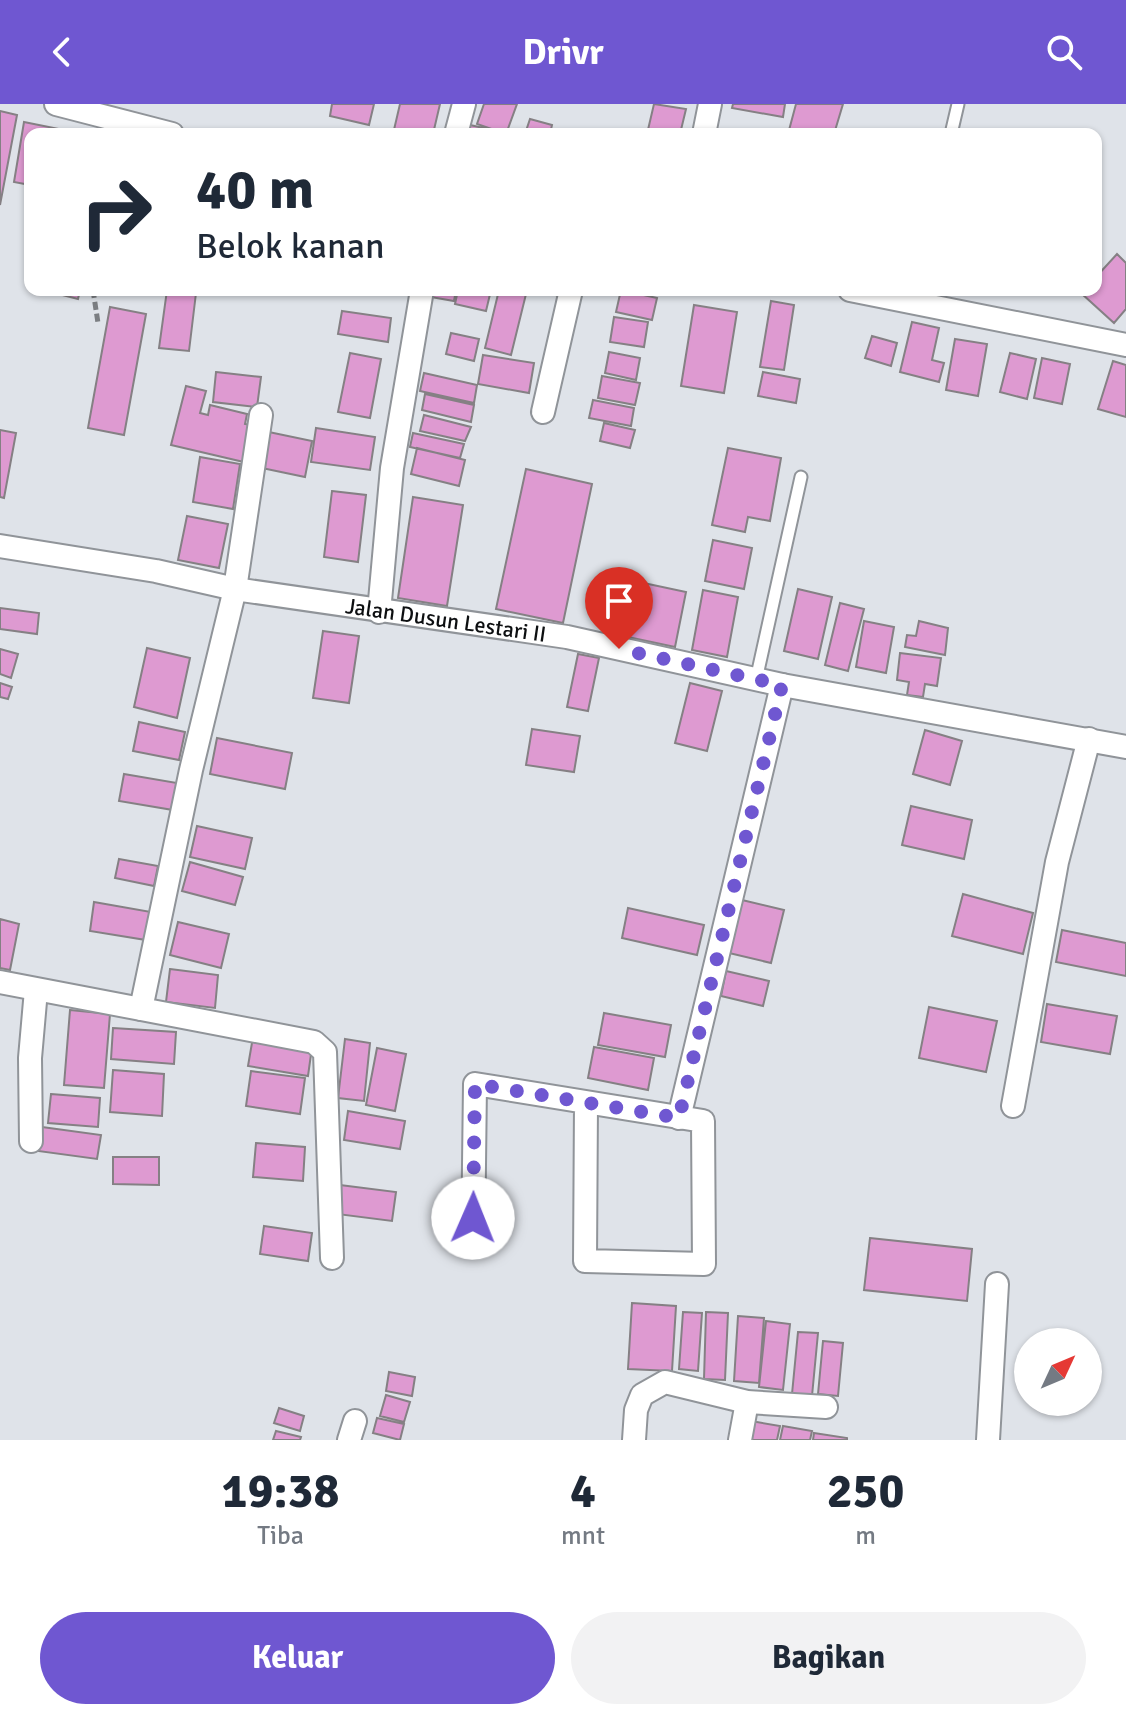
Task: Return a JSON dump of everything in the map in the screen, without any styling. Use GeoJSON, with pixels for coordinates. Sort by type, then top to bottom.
{"type":"FeatureCollection","features":[{"type":"Feature","properties":{"kind":"street"},"geometry":{"type":"LineString","coordinates":[[458,128],[464,104]]}},
{"type":"Feature","properties":{"kind":"street"},"geometry":{"type":"LineString","coordinates":[[705,128],[710,104]]}},
{"type":"Feature","properties":{"kind":"street"},"geometry":{"type":"LineString","coordinates":[[66,105],[150,128]]}},
{"type":"Feature","properties":{"kind":"street"},"geometry":{"type":"LineString","coordinates":[[379,612],[392,468],[421,296]]}},
{"type":"Feature","properties":{"kind":"street"},"geometry":{"type":"LineString","coordinates":[[543,412],[570,296]]}},
{"type":"Feature","properties":{"kind":"street"},"geometry":{"type":"LineString","coordinates":[[910,296],[1126,345]]}},
{"type":"Feature","properties":{"kind":"street"},"geometry":{"type":"LineString","coordinates":[[141,1009],[191,770],[235,589],[261,415]]}},
{"type":"Feature","properties":{"kind":"street","name":"Jalan Dusun Lestari II"},"geometry":{"type":"LineString","coordinates":[[0,546],[156,571],[235,589],[567,637],[755,680],[1126,747]]}},
{"type":"Feature","properties":{"kind":"street"},"geometry":{"type":"LineString","coordinates":[[679,1118],[782,685]]}},
{"type":"Feature","properties":{"kind":"street"},"geometry":{"type":"LineString","coordinates":[[1013,1106],[1057,862],[1089,739]]}},
{"type":"Feature","properties":{"kind":"street"},"geometry":{"type":"LineString","coordinates":[[0,982],[314,1042],[327,1058],[332,1258]]}},
{"type":"Feature","properties":{"kind":"street"},"geometry":{"type":"LineString","coordinates":[[31,1141],[30,1058],[36,990]]}},
{"type":"Feature","properties":{"kind":"street"},"geometry":{"type":"LineString","coordinates":[[473,1245],[475,1084],[703,1121],[704,1264],[585,1261],[586,1103]]}},
{"type":"Feature","properties":{"kind":"street"},"geometry":{"type":"LineString","coordinates":[[988,1440],[997,1284]]}},
{"type":"Feature","properties":{"kind":"street"},"geometry":{"type":"LineString","coordinates":[[634,1440],[639,1401],[656,1384],[674,1382],[747,1402],[826,1407]]}},
{"type":"Feature","properties":{"kind":"street"},"geometry":{"type":"LineString","coordinates":[[740,1440],[747,1402]]}},
{"type":"Feature","properties":{"kind":"lane"},"geometry":{"type":"LineString","coordinates":[[952,128],[958,104]]}},
{"type":"Feature","properties":{"kind":"lane"},"geometry":{"type":"LineString","coordinates":[[755,680],[801,477]]}},
{"type":"Feature","properties":{"kind":"path"},"geometry":{"type":"LineString","coordinates":[[94,296],[98,323]]}},
{"type":"Feature","properties":{"kind":"building"},"geometry":{"type":"Polygon","coordinates":[[[332,104],[374,104],[369,125],[330,116],[332,104]]]}},
{"type":"Feature","properties":{"kind":"building"},"geometry":{"type":"Polygon","coordinates":[[[400,104],[440,104],[434,128],[394,128],[400,104]]]}},
{"type":"Feature","properties":{"kind":"building"},"geometry":{"type":"Polygon","coordinates":[[[484,104],[517,104],[508,128],[489,128],[477,124],[484,104]]]}},
{"type":"Feature","properties":{"kind":"building"},"geometry":{"type":"Polygon","coordinates":[[[654,104],[686,109],[681,128],[648,128],[654,104]]]}},
{"type":"Feature","properties":{"kind":"building"},"geometry":{"type":"Polygon","coordinates":[[[733,104],[785,104],[783,117],[732,108],[733,104]]]}},
{"type":"Feature","properties":{"kind":"building"},"geometry":{"type":"Polygon","coordinates":[[[796,104],[843,104],[836,128],[790,128],[796,104]]]}},
{"type":"Feature","properties":{"kind":"building"},"geometry":{"type":"Polygon","coordinates":[[[0,111],[17,115],[0,205],[0,111]]]}},
{"type":"Feature","properties":{"kind":"building"},"geometry":{"type":"Polygon","coordinates":[[[530,119],[552,125],[551,128],[527,128],[530,119]]]}},
{"type":"Feature","properties":{"kind":"building"},"geometry":{"type":"Polygon","coordinates":[[[24,122],[54,128],[24,128],[24,184],[14,182],[24,122]]]}},
{"type":"Feature","properties":{"kind":"building"},"geometry":{"type":"Polygon","coordinates":[[[461,123],[484,128],[460,128],[461,123]]]}},
{"type":"Feature","properties":{"kind":"building"},"geometry":{"type":"Polygon","coordinates":[[[1117,254],[1126,263],[1126,309],[1114,323],[1084,296],[1102,296],[1102,270],[1117,254]]]}},
{"type":"Feature","properties":{"kind":"building"},"geometry":{"type":"Polygon","coordinates":[[[166,296],[196,296],[189,351],[159,348],[166,296]]]}},
{"type":"Feature","properties":{"kind":"building"},"geometry":{"type":"Polygon","coordinates":[[[425,296],[455,296],[454,301],[425,296]]]}},
{"type":"Feature","properties":{"kind":"building"},"geometry":{"type":"Polygon","coordinates":[[[457,296],[490,296],[486,311],[455,304],[457,296]]]}},
{"type":"Feature","properties":{"kind":"building"},"geometry":{"type":"Polygon","coordinates":[[[498,296],[526,296],[511,355],[485,348],[498,296]]]}},
{"type":"Feature","properties":{"kind":"building"},"geometry":{"type":"Polygon","coordinates":[[[620,296],[657,298],[652,320],[616,312],[620,296]]]}},
{"type":"Feature","properties":{"kind":"building"},"geometry":{"type":"Polygon","coordinates":[[[771,301],[794,305],[784,370],[760,367],[771,301]]]}},
{"type":"Feature","properties":{"kind":"building"},"geometry":{"type":"Polygon","coordinates":[[[694,305],[737,312],[724,393],[681,386],[694,305]]]}},
{"type":"Feature","properties":{"kind":"building"},"geometry":{"type":"Polygon","coordinates":[[[110,307],[146,314],[124,435],[88,428],[110,307]]]}},
{"type":"Feature","properties":{"kind":"building"},"geometry":{"type":"Polygon","coordinates":[[[342,311],[391,318],[388,342],[338,334],[342,311]]]}},
{"type":"Feature","properties":{"kind":"building"},"geometry":{"type":"Polygon","coordinates":[[[614,317],[648,322],[644,347],[610,342],[614,317]]]}},
{"type":"Feature","properties":{"kind":"building"},"geometry":{"type":"Polygon","coordinates":[[[912,322],[939,328],[932,360],[944,363],[939,382],[900,372],[912,322]]]}},
{"type":"Feature","properties":{"kind":"building"},"geometry":{"type":"Polygon","coordinates":[[[451,333],[479,339],[474,361],[446,354],[451,333]]]}},
{"type":"Feature","properties":{"kind":"building"},"geometry":{"type":"Polygon","coordinates":[[[872,336],[897,343],[891,366],[865,358],[872,336]]]}},
{"type":"Feature","properties":{"kind":"building"},"geometry":{"type":"Polygon","coordinates":[[[955,339],[987,344],[978,396],[946,390],[955,339]]]}},
{"type":"Feature","properties":{"kind":"building"},"geometry":{"type":"Polygon","coordinates":[[[609,352],[640,358],[636,380],[605,373],[609,352]]]}},
{"type":"Feature","properties":{"kind":"building"},"geometry":{"type":"Polygon","coordinates":[[[350,353],[381,359],[370,418],[338,412],[350,353]]]}},
{"type":"Feature","properties":{"kind":"building"},"geometry":{"type":"Polygon","coordinates":[[[1010,353],[1036,359],[1027,399],[1000,392],[1010,353]]]}},
{"type":"Feature","properties":{"kind":"building"},"geometry":{"type":"Polygon","coordinates":[[[483,355],[534,363],[529,393],[478,384],[483,355]]]}},
{"type":"Feature","properties":{"kind":"building"},"geometry":{"type":"Polygon","coordinates":[[[1042,358],[1070,364],[1062,404],[1034,398],[1042,358]]]}},
{"type":"Feature","properties":{"kind":"building"},"geometry":{"type":"Polygon","coordinates":[[[1113,361],[1126,365],[1126,417],[1098,409],[1113,361]]]}},
{"type":"Feature","properties":{"kind":"building"},"geometry":{"type":"Polygon","coordinates":[[[216,372],[261,377],[257,407],[213,402],[216,372]]]}},
{"type":"Feature","properties":{"kind":"building"},"geometry":{"type":"Polygon","coordinates":[[[763,372],[800,379],[796,403],[758,396],[763,372]]]}},
{"type":"Feature","properties":{"kind":"building"},"geometry":{"type":"Polygon","coordinates":[[[424,373],[477,385],[474,403],[420,391],[424,373]]]}},
{"type":"Feature","properties":{"kind":"building"},"geometry":{"type":"Polygon","coordinates":[[[602,376],[640,383],[635,405],[598,398],[602,376]]]}},
{"type":"Feature","properties":{"kind":"building"},"geometry":{"type":"Polygon","coordinates":[[[186,386],[206,391],[200,413],[208,415],[210,405],[247,414],[245,424],[256,426],[248,463],[171,445],[186,386]]]}},
{"type":"Feature","properties":{"kind":"building"},"geometry":{"type":"Polygon","coordinates":[[[425,394],[474,405],[471,422],[422,410],[425,394]]]}},
{"type":"Feature","properties":{"kind":"building"},"geometry":{"type":"Polygon","coordinates":[[[593,400],[634,408],[631,426],[589,418],[593,400]]]}},
{"type":"Feature","properties":{"kind":"building"},"geometry":{"type":"Polygon","coordinates":[[[424,415],[471,427],[465,441],[420,431],[424,415]]]}},
{"type":"Feature","properties":{"kind":"building"},"geometry":{"type":"Polygon","coordinates":[[[604,423],[635,430],[630,448],[600,441],[604,423]]]}},
{"type":"Feature","properties":{"kind":"building"},"geometry":{"type":"Polygon","coordinates":[[[316,428],[375,437],[370,470],[311,462],[316,428]]]}},
{"type":"Feature","properties":{"kind":"building"},"geometry":{"type":"Polygon","coordinates":[[[0,430],[16,433],[4,498],[0,497],[0,430]]]}},
{"type":"Feature","properties":{"kind":"building"},"geometry":{"type":"Polygon","coordinates":[[[264,431],[312,441],[305,477],[257,467],[264,431]]]}},
{"type":"Feature","properties":{"kind":"building"},"geometry":{"type":"Polygon","coordinates":[[[413,433],[464,444],[460,458],[410,447],[413,433]]]}},
{"type":"Feature","properties":{"kind":"building"},"geometry":{"type":"Polygon","coordinates":[[[417,448],[465,460],[459,486],[411,474],[417,448]]]}},
{"type":"Feature","properties":{"kind":"building"},"geometry":{"type":"Polygon","coordinates":[[[728,448],[781,458],[770,521],[748,517],[745,532],[712,525],[728,448]]]}},
{"type":"Feature","properties":{"kind":"building"},"geometry":{"type":"Polygon","coordinates":[[[200,457],[240,464],[233,509],[193,502],[200,457]]]}},
{"type":"Feature","properties":{"kind":"building"},"geometry":{"type":"Polygon","coordinates":[[[526,469],[592,484],[563,623],[496,609],[526,469]]]}},
{"type":"Feature","properties":{"kind":"building"},"geometry":{"type":"Polygon","coordinates":[[[332,491],[366,495],[358,562],[324,557],[332,491]]]}},
{"type":"Feature","properties":{"kind":"building"},"geometry":{"type":"Polygon","coordinates":[[[413,497],[463,505],[447,606],[398,598],[413,497]]]}},
{"type":"Feature","properties":{"kind":"building"},"geometry":{"type":"Polygon","coordinates":[[[187,516],[228,524],[219,568],[178,560],[187,516]]]}},
{"type":"Feature","properties":{"kind":"building"},"geometry":{"type":"Polygon","coordinates":[[[713,540],[752,548],[744,589],[705,581],[713,540]]]}},
{"type":"Feature","properties":{"kind":"building"},"geometry":{"type":"Polygon","coordinates":[[[639,582],[686,592],[675,647],[628,637],[639,582]]]}},
{"type":"Feature","properties":{"kind":"building"},"geometry":{"type":"Polygon","coordinates":[[[798,589],[832,597],[818,659],[784,651],[798,589]]]}},
{"type":"Feature","properties":{"kind":"building"},"geometry":{"type":"Polygon","coordinates":[[[703,590],[738,597],[727,657],[692,650],[703,590]]]}},
{"type":"Feature","properties":{"kind":"building"},"geometry":{"type":"Polygon","coordinates":[[[840,603],[864,609],[848,671],[825,665],[840,603]]]}},
{"type":"Feature","properties":{"kind":"building"},"geometry":{"type":"Polygon","coordinates":[[[0,608],[39,613],[37,634],[0,629],[0,608]]]}},
{"type":"Feature","properties":{"kind":"building"},"geometry":{"type":"Polygon","coordinates":[[[864,621],[894,627],[886,673],[856,667],[864,621]]]}},
{"type":"Feature","properties":{"kind":"building"},"geometry":{"type":"Polygon","coordinates":[[[919,621],[948,628],[945,655],[905,647],[907,635],[916,636],[919,621]]]}},
{"type":"Feature","properties":{"kind":"building"},"geometry":{"type":"Polygon","coordinates":[[[323,631],[359,636],[349,703],[313,698],[323,631]]]}},
{"type":"Feature","properties":{"kind":"building"},"geometry":{"type":"Polygon","coordinates":[[[147,648],[190,658],[177,718],[134,707],[147,648]]]}},
{"type":"Feature","properties":{"kind":"building"},"geometry":{"type":"Polygon","coordinates":[[[0,649],[18,654],[11,678],[0,674],[0,649]]]}},
{"type":"Feature","properties":{"kind":"building"},"geometry":{"type":"Polygon","coordinates":[[[900,653],[941,658],[937,686],[925,684],[923,697],[907,695],[909,682],[897,680],[900,653]]]}},
{"type":"Feature","properties":{"kind":"building"},"geometry":{"type":"Polygon","coordinates":[[[578,654],[599,658],[588,711],[567,707],[578,654]]]}},
{"type":"Feature","properties":{"kind":"building"},"geometry":{"type":"Polygon","coordinates":[[[0,683],[12,687],[8,699],[0,697],[0,683]]]}},
{"type":"Feature","properties":{"kind":"building"},"geometry":{"type":"Polygon","coordinates":[[[690,683],[722,691],[707,751],[675,743],[690,683]]]}},
{"type":"Feature","properties":{"kind":"building"},"geometry":{"type":"Polygon","coordinates":[[[139,722],[185,732],[179,760],[133,751],[139,722]]]}},
{"type":"Feature","properties":{"kind":"building"},"geometry":{"type":"Polygon","coordinates":[[[532,729],[580,736],[574,772],[526,765],[532,729]]]}},
{"type":"Feature","properties":{"kind":"building"},"geometry":{"type":"Polygon","coordinates":[[[925,730],[962,741],[950,785],[913,774],[925,730]]]}},
{"type":"Feature","properties":{"kind":"building"},"geometry":{"type":"Polygon","coordinates":[[[217,738],[292,753],[285,789],[210,774],[217,738]]]}},
{"type":"Feature","properties":{"kind":"building"},"geometry":{"type":"Polygon","coordinates":[[[124,774],[177,783],[173,810],[119,801],[124,774]]]}},
{"type":"Feature","properties":{"kind":"building"},"geometry":{"type":"Polygon","coordinates":[[[911,806],[972,820],[964,859],[902,845],[911,806]]]}},
{"type":"Feature","properties":{"kind":"building"},"geometry":{"type":"Polygon","coordinates":[[[197,826],[252,838],[245,869],[190,857],[197,826]]]}},
{"type":"Feature","properties":{"kind":"building"},"geometry":{"type":"Polygon","coordinates":[[[119,859],[158,866],[154,886],[115,878],[119,859]]]}},
{"type":"Feature","properties":{"kind":"building"},"geometry":{"type":"Polygon","coordinates":[[[190,862],[243,877],[235,905],[182,891],[190,862]]]}},
{"type":"Feature","properties":{"kind":"building"},"geometry":{"type":"Polygon","coordinates":[[[963,894],[1033,913],[1023,954],[952,936],[963,894]]]}},
{"type":"Feature","properties":{"kind":"building"},"geometry":{"type":"Polygon","coordinates":[[[742,900],[784,910],[771,963],[729,953],[742,900]]]}},
{"type":"Feature","properties":{"kind":"building"},"geometry":{"type":"Polygon","coordinates":[[[94,902],[151,912],[146,940],[90,931],[94,902]]]}},
{"type":"Feature","properties":{"kind":"building"},"geometry":{"type":"Polygon","coordinates":[[[628,908],[704,925],[697,955],[622,938],[628,908]]]}},
{"type":"Feature","properties":{"kind":"building"},"geometry":{"type":"Polygon","coordinates":[[[0,919],[19,924],[10,970],[0,968],[0,919]]]}},
{"type":"Feature","properties":{"kind":"building"},"geometry":{"type":"Polygon","coordinates":[[[178,922],[229,934],[221,968],[170,955],[178,922]]]}},
{"type":"Feature","properties":{"kind":"building"},"geometry":{"type":"Polygon","coordinates":[[[1062,930],[1126,943],[1126,976],[1056,962],[1062,930]]]}},
{"type":"Feature","properties":{"kind":"building"},"geometry":{"type":"Polygon","coordinates":[[[170,969],[218,975],[215,1008],[166,1002],[170,969]]]}},
{"type":"Feature","properties":{"kind":"building"},"geometry":{"type":"Polygon","coordinates":[[[726,971],[769,981],[763,1006],[721,996],[726,971]]]}},
{"type":"Feature","properties":{"kind":"building"},"geometry":{"type":"Polygon","coordinates":[[[1047,1004],[1117,1016],[1110,1054],[1041,1042],[1047,1004]]]}},
{"type":"Feature","properties":{"kind":"building"},"geometry":{"type":"Polygon","coordinates":[[[929,1007],[997,1021],[986,1072],[919,1058],[929,1007]]]}},
{"type":"Feature","properties":{"kind":"building"},"geometry":{"type":"Polygon","coordinates":[[[70,1010],[110,1014],[104,1088],[64,1085],[70,1010]]]}},
{"type":"Feature","properties":{"kind":"building"},"geometry":{"type":"Polygon","coordinates":[[[604,1013],[671,1025],[665,1057],[598,1045],[604,1013]]]}},
{"type":"Feature","properties":{"kind":"building"},"geometry":{"type":"Polygon","coordinates":[[[113,1028],[176,1032],[174,1064],[111,1059],[113,1028]]]}},
{"type":"Feature","properties":{"kind":"building"},"geometry":{"type":"Polygon","coordinates":[[[253,1037],[312,1047],[308,1076],[248,1066],[253,1037]]]}},
{"type":"Feature","properties":{"kind":"building"},"geometry":{"type":"Polygon","coordinates":[[[345,1039],[370,1043],[364,1101],[338,1098],[345,1039]]]}},
{"type":"Feature","properties":{"kind":"building"},"geometry":{"type":"Polygon","coordinates":[[[594,1047],[654,1058],[648,1090],[588,1078],[594,1047]]]}},
{"type":"Feature","properties":{"kind":"building"},"geometry":{"type":"Polygon","coordinates":[[[377,1048],[406,1054],[395,1111],[366,1105],[377,1048]]]}},
{"type":"Feature","properties":{"kind":"building"},"geometry":{"type":"Polygon","coordinates":[[[113,1070],[164,1074],[162,1116],[110,1112],[113,1070]]]}},
{"type":"Feature","properties":{"kind":"building"},"geometry":{"type":"Polygon","coordinates":[[[251,1071],[305,1078],[300,1114],[246,1106],[251,1071]]]}},
{"type":"Feature","properties":{"kind":"building"},"geometry":{"type":"Polygon","coordinates":[[[51,1094],[100,1098],[98,1127],[48,1123],[51,1094]]]}},
{"type":"Feature","properties":{"kind":"building"},"geometry":{"type":"Polygon","coordinates":[[[348,1111],[405,1121],[400,1149],[344,1140],[348,1111]]]}},
{"type":"Feature","properties":{"kind":"building"},"geometry":{"type":"Polygon","coordinates":[[[42,1127],[101,1135],[97,1159],[38,1151],[42,1127]]]}},
{"type":"Feature","properties":{"kind":"building"},"geometry":{"type":"Polygon","coordinates":[[[256,1143],[305,1147],[303,1181],[253,1177],[256,1143]]]}},
{"type":"Feature","properties":{"kind":"building"},"geometry":{"type":"Polygon","coordinates":[[[113,1157],[159,1157],[159,1185],[113,1184],[113,1157]]]}},
{"type":"Feature","properties":{"kind":"building"},"geometry":{"type":"Polygon","coordinates":[[[340,1185],[396,1192],[392,1221],[337,1214],[340,1185]]]}},
{"type":"Feature","properties":{"kind":"building"},"geometry":{"type":"Polygon","coordinates":[[[264,1226],[312,1233],[308,1261],[260,1254],[264,1226]]]}},
{"type":"Feature","properties":{"kind":"building"},"geometry":{"type":"Polygon","coordinates":[[[870,1238],[972,1249],[967,1301],[864,1290],[870,1238]]]}},
{"type":"Feature","properties":{"kind":"building"},"geometry":{"type":"Polygon","coordinates":[[[632,1303],[676,1306],[672,1371],[628,1369],[632,1303]]]}},
{"type":"Feature","properties":{"kind":"building"},"geometry":{"type":"Polygon","coordinates":[[[683,1312],[702,1313],[698,1371],[679,1369],[683,1312]]]}},
{"type":"Feature","properties":{"kind":"building"},"geometry":{"type":"Polygon","coordinates":[[[706,1312],[728,1313],[725,1380],[704,1379],[706,1312]]]}},
{"type":"Feature","properties":{"kind":"building"},"geometry":{"type":"Polygon","coordinates":[[[738,1316],[764,1318],[759,1383],[734,1381],[738,1316]]]}},
{"type":"Feature","properties":{"kind":"building"},"geometry":{"type":"Polygon","coordinates":[[[766,1321],[790,1324],[783,1390],[759,1387],[766,1321]]]}},
{"type":"Feature","properties":{"kind":"building"},"geometry":{"type":"Polygon","coordinates":[[[798,1332],[818,1333],[812,1396],[792,1394],[798,1332]]]}},
{"type":"Feature","properties":{"kind":"building"},"geometry":{"type":"Polygon","coordinates":[[[823,1341],[843,1343],[838,1396],[818,1394],[823,1341]]]}},
{"type":"Feature","properties":{"kind":"building"},"geometry":{"type":"Polygon","coordinates":[[[389,1372],[415,1377],[412,1396],[386,1391],[389,1372]]]}},
{"type":"Feature","properties":{"kind":"building"},"geometry":{"type":"Polygon","coordinates":[[[386,1395],[410,1402],[404,1422],[380,1416],[386,1395]]]}},
{"type":"Feature","properties":{"kind":"building"},"geometry":{"type":"Polygon","coordinates":[[[279,1408],[304,1416],[300,1431],[274,1423],[279,1408]]]}},
{"type":"Feature","properties":{"kind":"building"},"geometry":{"type":"Polygon","coordinates":[[[377,1418],[404,1424],[400,1440],[373,1433],[377,1418]]]}},
{"type":"Feature","properties":{"kind":"building"},"geometry":{"type":"Polygon","coordinates":[[[751,1421],[780,1426],[777,1440],[748,1440],[751,1421]]]}},
{"type":"Feature","properties":{"kind":"building"},"geometry":{"type":"Polygon","coordinates":[[[783,1426],[812,1431],[810,1440],[780,1440],[783,1426]]]}},
{"type":"Feature","properties":{"kind":"building"},"geometry":{"type":"Polygon","coordinates":[[[276,1431],[301,1437],[300,1440],[273,1440],[276,1431]]]}},
{"type":"Feature","properties":{"kind":"building"},"geometry":{"type":"Polygon","coordinates":[[[814,1433],[847,1438],[847,1440],[813,1440],[814,1433]]]}},
{"type":"Feature","properties":{"kind":"route"},"geometry":{"type":"LineString","coordinates":[[473,1218],[475,1084],[679,1118],[782,685],[619,649]]}}]}
